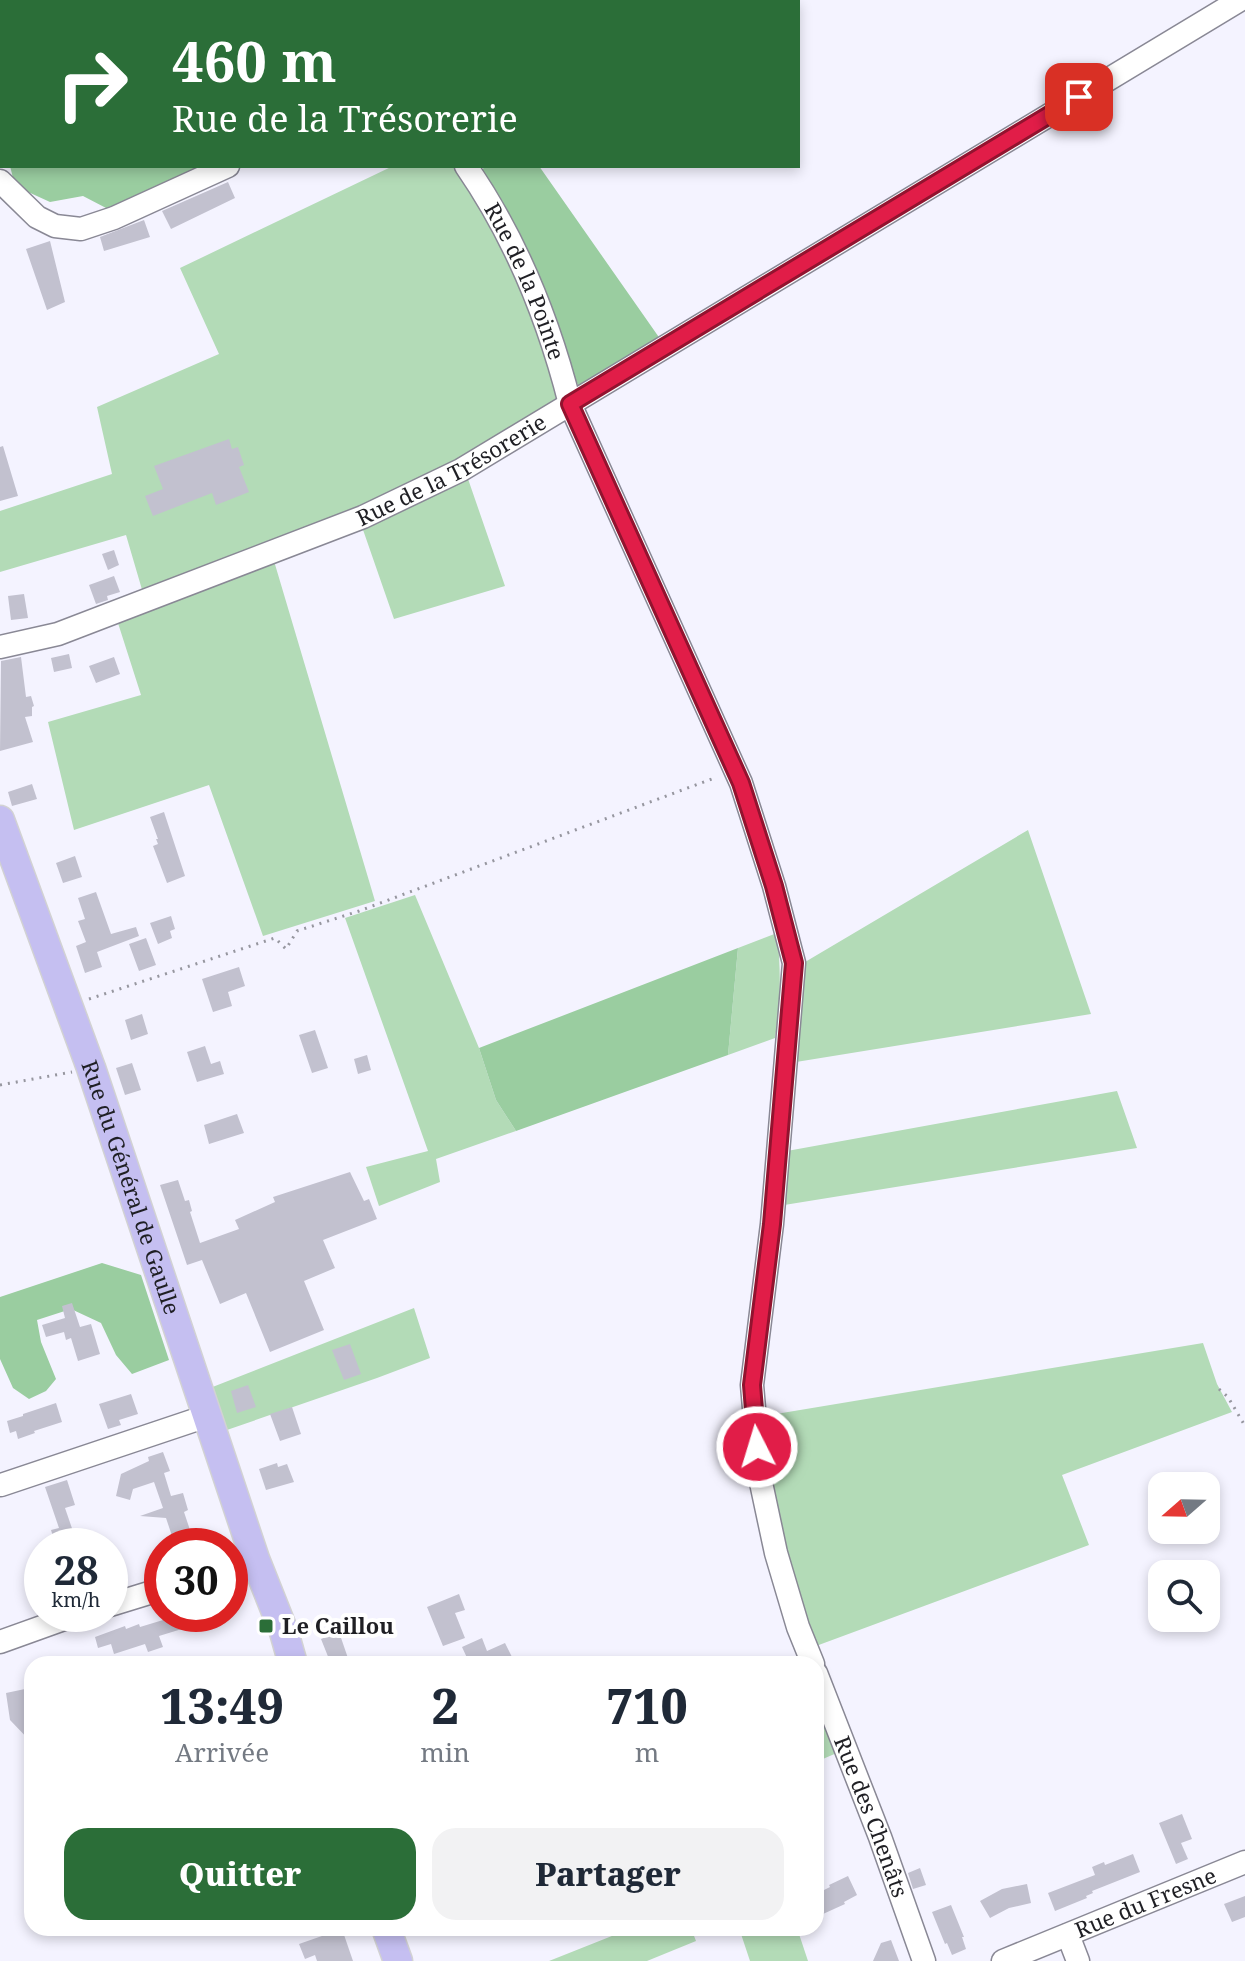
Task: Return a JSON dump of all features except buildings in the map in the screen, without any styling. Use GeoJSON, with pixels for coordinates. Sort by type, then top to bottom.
{"type":"FeatureCollection","features":[{"type":"Feature","properties":{"kind":"main road","name":"Rue du Général de Gaulle"},"geometry":{"type":"LineString","coordinates":[[0,820],[91,1068],[207,1416],[234,1528]]}},
{"type":"Feature","properties":{"kind":"main road","name":"Rue du Général de Gaulle"},"geometry":{"type":"LineString","coordinates":[[248,1573],[284,1632],[291,1656]]}},
{"type":"Feature","properties":{"kind":"main road"},"geometry":{"type":"LineString","coordinates":[[389,1936],[398,1961]]}},
{"type":"Feature","properties":{"kind":"street","name":"Rue de la Trésorerie"},"geometry":{"type":"LineString","coordinates":[[0,647],[58,634],[363,517],[461,470],[1240,0]]}},
{"type":"Feature","properties":{"kind":"street"},"geometry":{"type":"LineString","coordinates":[[0,181],[37,217],[55,226],[81,229],[114,218],[224,168]]}},
{"type":"Feature","properties":{"kind":"street","name":"Rue de la Pointe"},"geometry":{"type":"LineString","coordinates":[[467,168],[503,228],[532,290],[558,359],[570,404]]}},
{"type":"Feature","properties":{"kind":"street"},"geometry":{"type":"LineString","coordinates":[[570,404],[735,770],[774,886],[794,963],[772,1224],[752,1385],[760,1478],[776,1553],[810,1656]]}},
{"type":"Feature","properties":{"kind":"street"},"geometry":{"type":"LineString","coordinates":[[1,1485],[207,1416]]}},
{"type":"Feature","properties":{"kind":"street"},"geometry":{"type":"LineString","coordinates":[[0,1642],[28,1632]]}},
{"type":"Feature","properties":{"kind":"street","name":"Rue des Chenâts"},"geometry":{"type":"LineString","coordinates":[[824,1694],[924,1961]]}},
{"type":"Feature","properties":{"kind":"street","name":"Rue du Fresne"},"geometry":{"type":"LineString","coordinates":[[1003,1961],[1245,1862]]}},
{"type":"Feature","properties":{"kind":"street"},"geometry":{"type":"LineString","coordinates":[[1068,1935],[1078,1961]]}},
{"type":"Feature","properties":{"kind":"path"},"geometry":{"type":"LineString","coordinates":[[69,1005],[275,938],[286,949],[297,931],[359,911],[735,770]]}},
{"type":"Feature","properties":{"kind":"path"},"geometry":{"type":"LineString","coordinates":[[0,1085],[91,1068]]}},
{"type":"Feature","properties":{"kind":"path"},"geometry":{"type":"LineString","coordinates":[[1219,1389],[1228,1397],[1245,1426]]}},
{"type":"Feature","properties":{"kind":"green space"},"geometry":{"type":"Polygon","coordinates":[[[10,168],[198,168],[108,209],[83,196],[50,202],[15,186],[10,168]]]}},
{"type":"Feature","properties":{"kind":"green space"},"geometry":{"type":"Polygon","coordinates":[[[389,168],[462,168],[519,271],[560,390],[555,404],[450,465],[334,519],[143,593],[126,535],[0,572],[0,511],[112,474],[97,407],[219,354],[180,268],[389,168]]]}},
{"type":"Feature","properties":{"kind":"green space"},"geometry":{"type":"Polygon","coordinates":[[[483,168],[540,168],[663,343],[579,388],[562,345],[481,176],[483,168]]]}},
{"type":"Feature","properties":{"kind":"green space"},"geometry":{"type":"Polygon","coordinates":[[[467,476],[505,586],[394,619],[361,524],[467,476]]]}},
{"type":"Feature","properties":{"kind":"green space"},"geometry":{"type":"Polygon","coordinates":[[[274,561],[375,901],[263,936],[209,785],[74,830],[48,722],[141,695],[117,620],[274,561]]]}},
{"type":"Feature","properties":{"kind":"green space"},"geometry":{"type":"Polygon","coordinates":[[[1028,830],[1091,1014],[796,1062],[800,965],[1028,830]]]}},
{"type":"Feature","properties":{"kind":"green space"},"geometry":{"type":"Polygon","coordinates":[[[415,895],[479,1048],[496,1100],[516,1131],[436,1159],[440,1182],[379,1206],[366,1167],[428,1151],[345,918],[415,895]]]}},
{"type":"Feature","properties":{"kind":"green space"},"geometry":{"type":"Polygon","coordinates":[[[777,933],[780,986],[775,1038],[728,1055],[738,948],[777,933]]]}},
{"type":"Feature","properties":{"kind":"green space"},"geometry":{"type":"Polygon","coordinates":[[[738,948],[728,1055],[516,1131],[496,1100],[479,1048],[738,948]]]}},
{"type":"Feature","properties":{"kind":"green space"},"geometry":{"type":"Polygon","coordinates":[[[1117,1091],[1137,1148],[778,1206],[787,1151],[1117,1091]]]}},
{"type":"Feature","properties":{"kind":"green space"},"geometry":{"type":"Polygon","coordinates":[[[102,1263],[141,1275],[169,1360],[132,1374],[116,1355],[101,1323],[71,1309],[37,1320],[41,1342],[56,1379],[46,1391],[29,1399],[13,1388],[0,1359],[0,1297],[102,1263]]]}},
{"type":"Feature","properties":{"kind":"green space"},"geometry":{"type":"Polygon","coordinates":[[[414,1308],[430,1358],[224,1431],[210,1388],[414,1308]]]}},
{"type":"Feature","properties":{"kind":"green space"},"geometry":{"type":"Polygon","coordinates":[[[1203,1343],[1217,1384],[1232,1412],[1062,1475],[1089,1545],[816,1646],[790,1576],[771,1506],[764,1416],[1203,1343]]]}},
{"type":"Feature","properties":{"kind":"green space"},"geometry":{"type":"Polygon","coordinates":[[[824,1714],[839,1752],[824,1759],[824,1714]]]}},
{"type":"Feature","properties":{"kind":"green space"},"geometry":{"type":"Polygon","coordinates":[[[612,1936],[694,1936],[696,1941],[647,1961],[549,1961],[612,1936]]]}},
{"type":"Feature","properties":{"kind":"green space"},"geometry":{"type":"Polygon","coordinates":[[[742,1936],[800,1936],[808,1961],[750,1961],[742,1936]]]}},
{"type":"Feature","properties":{"kind":"place","name":"Le Caillou"},"geometry":{"type":"Point","coordinates":[266,1626]}},
{"type":"Feature","properties":{"kind":"route"},"geometry":{"type":"LineString","coordinates":[[757,1447],[752,1385],[772,1224],[794,963],[774,886],[741,783],[570,404],[1079,97]]}}]}
